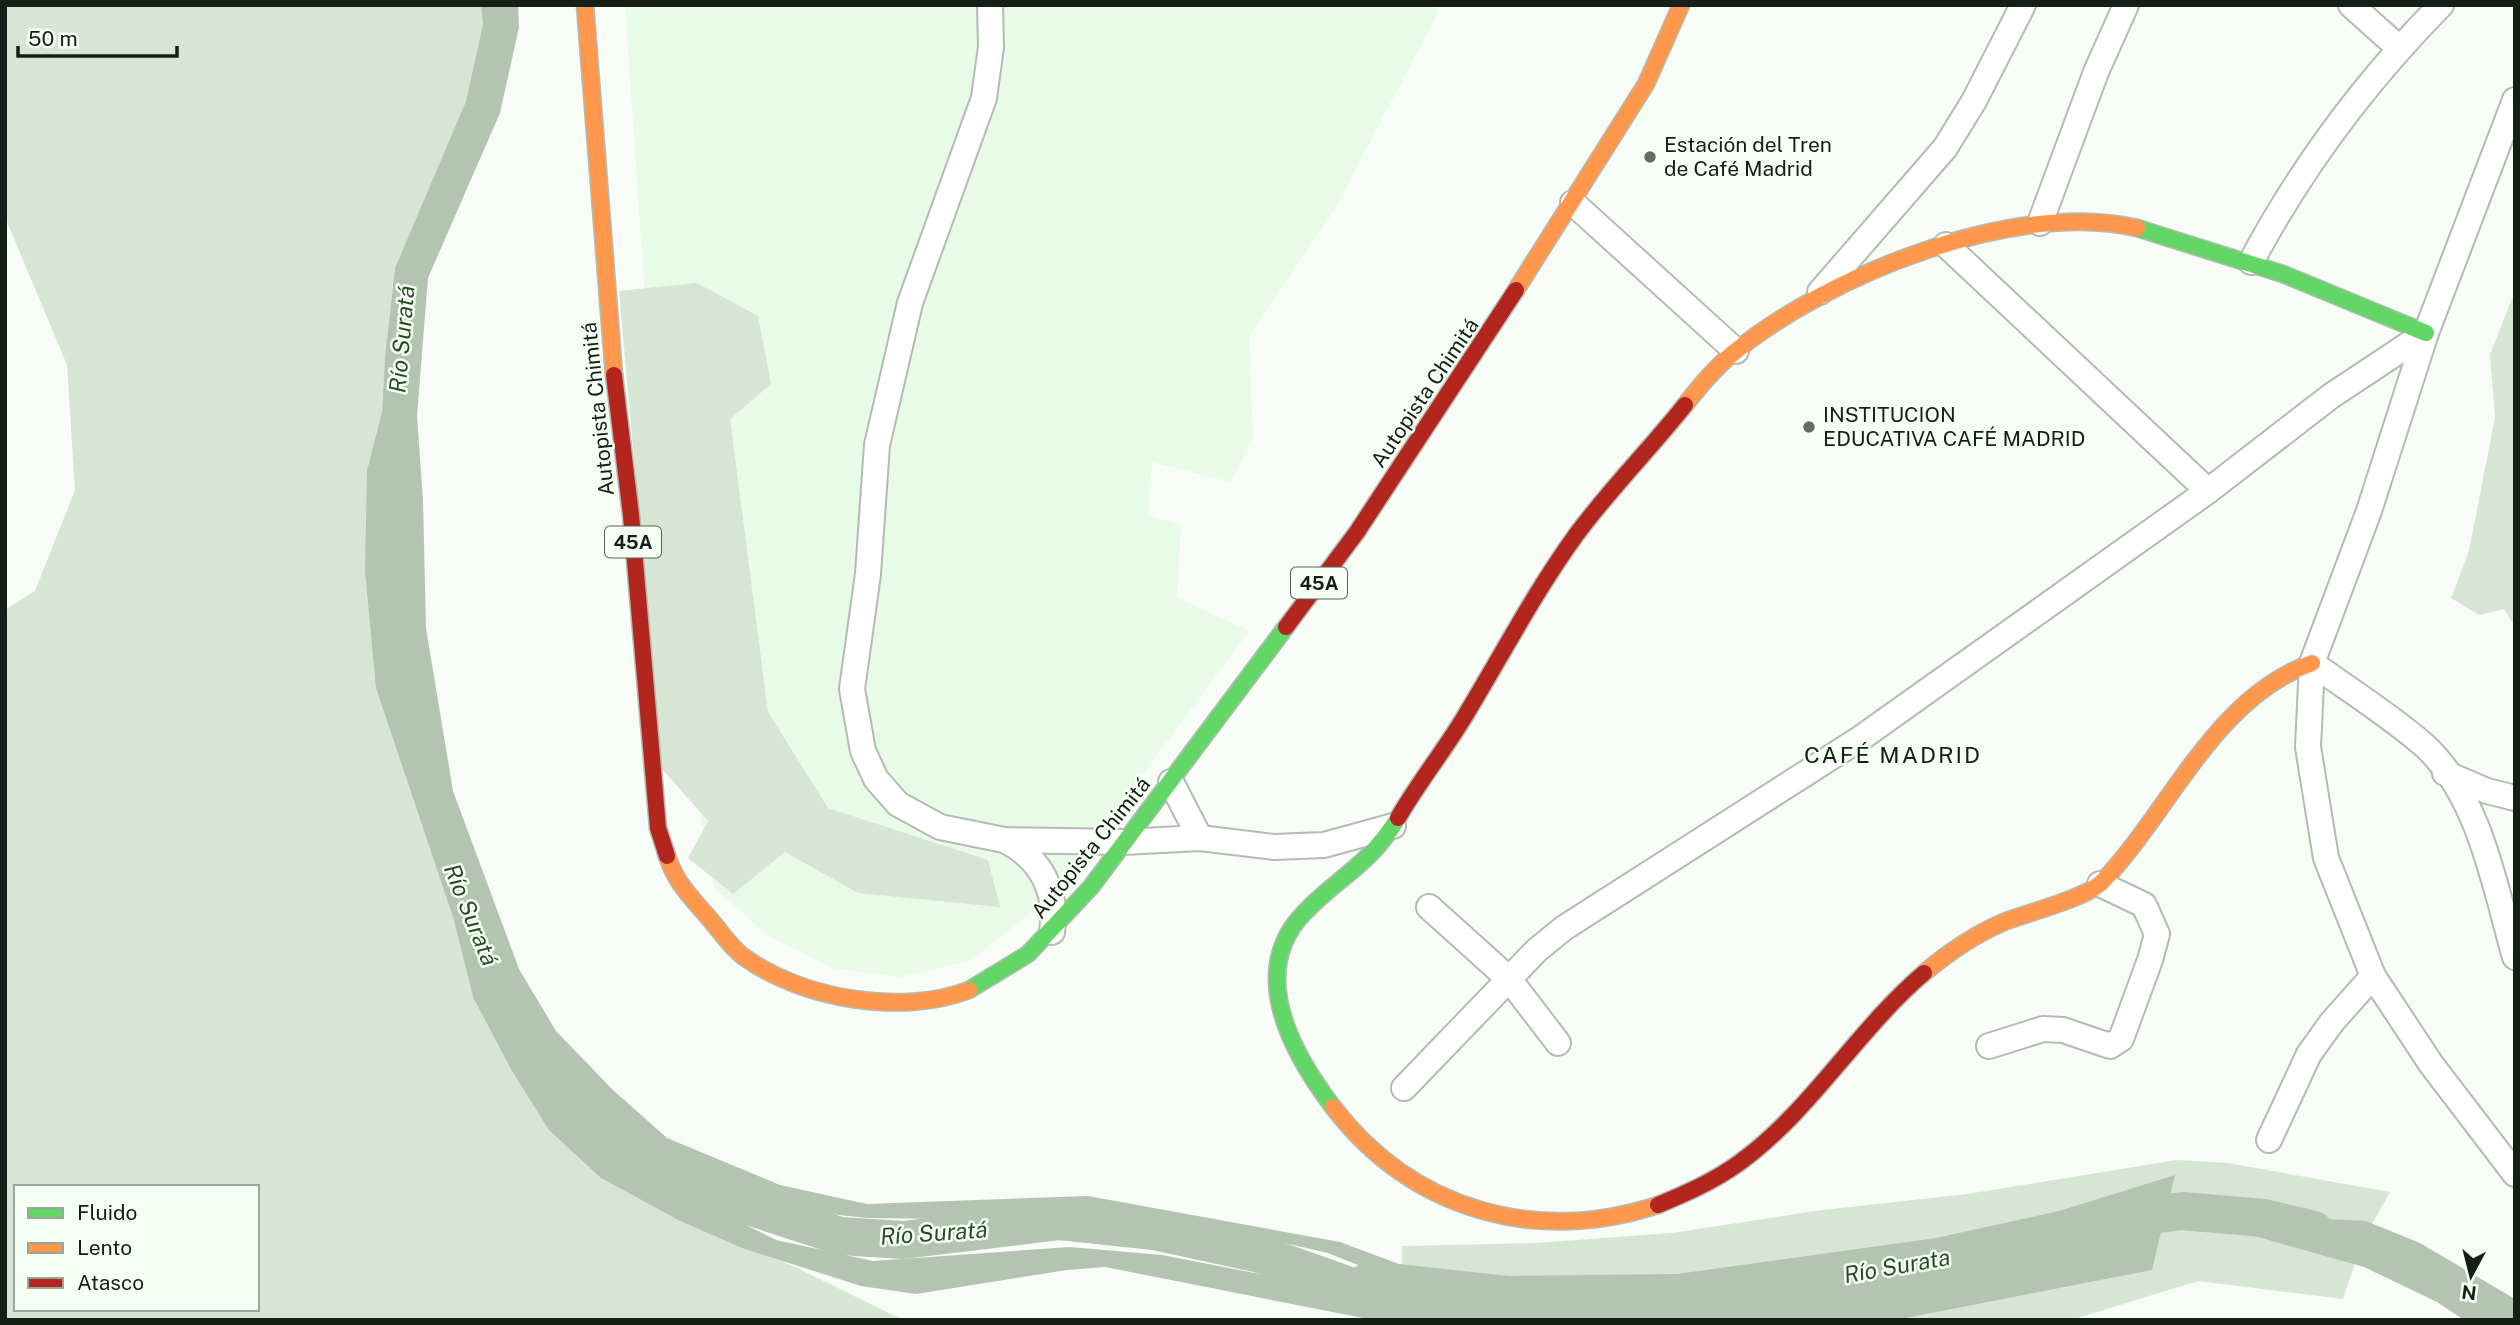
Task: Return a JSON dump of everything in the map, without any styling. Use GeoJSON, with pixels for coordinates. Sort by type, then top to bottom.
{"type":"FeatureCollection","features":[{"type":"Feature","properties":{"kind":"main road","name":"Autopista Chimitá"},"geometry":{"type":"LineString","coordinates":[[585,5],[613,363],[631,515],[648,740],[658,828],[675,880],[743,956],[798,985],[829,996],[915,1002],[948,998],[983,984],[1028,954],[1052,932],[1091,887],[1357,532],[1460,380],[1646,84],[1681,5]]}},
{"type":"Feature","properties":{"kind":"main road"},"geometry":{"type":"LineString","coordinates":[[2312,663],[2286,672],[2241,705],[2100,884],[2077,896],[2015,917],[1950,950],[1896,998],[1811,1096],[1735,1167],[1679,1198],[1652,1207],[1568,1224],[1530,1223],[1444,1201],[1405,1177],[1366,1146],[1331,1106],[1303,1064],[1289,1033],[1277,988],[1282,942],[1295,921],[1320,895],[1369,859],[1453,736],[1547,576],[1604,499],[1657,441],[1695,389],[1737,351],[1812,300],[1853,281],[1947,245],[2040,223],[2101,222],[2157,233],[2323,286],[2426,333]]}},
{"type":"Feature","properties":{"kind":"street"},"geometry":{"type":"LineString","coordinates":[[990,5],[991,47],[984,98],[910,303],[887,391],[877,445],[868,574],[852,689],[863,751],[876,779],[898,804],[940,827],[1004,839],[1123,842],[1200,838],[1273,847],[1324,845],[1393,826]]}},
{"type":"Feature","properties":{"kind":"street"},"geometry":{"type":"LineString","coordinates":[[1812,300],[1945,148],[2023,5]]}},
{"type":"Feature","properties":{"kind":"street"},"geometry":{"type":"LineString","coordinates":[[2040,223],[2096,72],[2126,5]]}},
{"type":"Feature","properties":{"kind":"street"},"geometry":{"type":"LineString","coordinates":[[2351,5],[2399,48]]}},
{"type":"Feature","properties":{"kind":"street"},"geometry":{"type":"LineString","coordinates":[[2251,262],[2298,181],[2399,48],[2441,5]]}},
{"type":"Feature","properties":{"kind":"street"},"geometry":{"type":"LineString","coordinates":[[2515,100],[2426,333],[2369,510],[2312,663],[2308,747],[2326,858],[2373,976],[2423,1053],[2515,1174]]}},
{"type":"Feature","properties":{"kind":"street"},"geometry":{"type":"LineString","coordinates":[[1573,203],[1737,351]]}},
{"type":"Feature","properties":{"kind":"street"},"geometry":{"type":"LineString","coordinates":[[1947,245],[2208,492]]}},
{"type":"Feature","properties":{"kind":"street"},"geometry":{"type":"LineString","coordinates":[[1404,1088],[1537,950],[1567,926],[1861,737],[2208,492],[2331,396],[2426,333]]}},
{"type":"Feature","properties":{"kind":"street"},"geometry":{"type":"LineString","coordinates":[[2312,663],[2426,747],[2445,773],[2478,826],[2515,957]]}},
{"type":"Feature","properties":{"kind":"street"},"geometry":{"type":"LineString","coordinates":[[2445,773],[2515,798]]}},
{"type":"Feature","properties":{"kind":"street"},"geometry":{"type":"LineString","coordinates":[[1171,782],[1200,838]]}},
{"type":"Feature","properties":{"kind":"street"},"geometry":{"type":"LineString","coordinates":[[1004,839],[1029,856],[1047,880],[1054,905],[1052,932]]}},
{"type":"Feature","properties":{"kind":"street"},"geometry":{"type":"LineString","coordinates":[[1989,1046],[2043,1029],[2063,1030],[2110,1046],[2120,1039],[2157,934],[2144,905],[2100,884]]}},
{"type":"Feature","properties":{"kind":"street"},"geometry":{"type":"LineString","coordinates":[[1429,908],[1508,979],[1558,1043]]}},
{"type":"Feature","properties":{"kind":"street"},"geometry":{"type":"LineString","coordinates":[[2269,1140],[2309,1054],[2332,1021],[2373,976]]}},
{"type":"Feature","properties":{"kind":"shaded area"},"geometry":{"type":"Polygon","coordinates":[[[5,5],[481,5],[483,24],[466,101],[395,268],[382,412],[367,470],[453,917],[473,997],[601,1178],[678,1220],[793,1266],[903,1320],[5,1320],[5,610],[35,591],[75,490],[67,365],[5,217],[5,5]]]}},
{"type":"Feature","properties":{"kind":"shaded area"},"geometry":{"type":"Polygon","coordinates":[[[625,5],[1432,5],[1438,12],[1335,209],[1249,336],[1253,439],[1230,482],[1152,462],[1148,515],[1181,525],[1177,597],[1249,631],[1053,895],[970,961],[900,977],[831,968],[767,935],[714,887],[684,727],[643,269],[625,5]]]}},
{"type":"Feature","properties":{"kind":"shaded area"},"geometry":{"type":"Polygon","coordinates":[[[697,283],[758,316],[771,384],[730,419],[768,712],[828,808],[988,860],[1000,907],[858,893],[785,852],[733,894],[688,858],[708,821],[662,769],[619,291],[697,283]]]}},
{"type":"Feature","properties":{"kind":"shaded area"},"geometry":{"type":"Polygon","coordinates":[[[2515,291],[2515,627],[2504,609],[2479,615],[2451,598],[2469,551],[2495,417],[2490,355],[2515,291]]]}},
{"type":"Feature","properties":{"kind":"shaded area"},"geometry":{"type":"Polygon","coordinates":[[[2177,1160],[2228,1163],[2390,1192],[2363,1240],[2343,1299],[2198,1281],[2071,1320],[1403,1320],[1402,1246],[1536,1243],[1672,1233],[1815,1211],[1967,1194],[2177,1160]]]}},
{"type":"Feature","properties":{"kind":"water"},"geometry":{"type":"Polygon","coordinates":[[[481,5],[518,5],[519,27],[500,113],[428,278],[417,416],[423,501],[426,628],[453,791],[519,969],[556,1031],[612,1089],[667,1138],[780,1185],[867,1204],[1088,1196],[1340,1242],[1399,1264],[1509,1276],[1677,1274],[1936,1238],[2059,1211],[2175,1175],[2152,1270],[1895,1320],[1373,1320],[1105,1267],[1067,1270],[916,1294],[861,1286],[742,1248],[678,1220],[601,1178],[549,1130],[512,1071],[473,997],[453,917],[376,688],[365,571],[367,470],[382,412],[395,268],[466,101],[483,24],[481,5]],[[579,1101],[648,1168],[696,1200],[776,1240],[873,1261],[1070,1247],[1162,1255],[1270,1276],[1332,1284],[1358,1265],[1328,1253],[1196,1222],[1100,1208],[1021,1210],[950,1219],[867,1218],[830,1214],[750,1191],[681,1166],[579,1101]]]}},
{"type":"Feature","properties":{"kind":"water"},"geometry":{"type":"Polygon","coordinates":[[[2166,1211],[2366,1221],[2420,1243],[2515,1299],[2515,1320],[2464,1320],[2437,1302],[2364,1267],[2166,1211]]]}},
{"type":"Feature","properties":{"kind":"waterway","name":"Río Suratá"},"geometry":{"type":"LineString","coordinates":[[558,1078],[586,1111],[715,1195],[840,1236],[903,1240],[1060,1221],[1154,1231],[1260,1254],[1361,1290],[1385,1290]]}},
{"type":"Feature","properties":{"kind":"waterway","name":"Río Surata"},"geometry":{"type":"LineString","coordinates":[[2114,1220],[2182,1211],[2264,1218],[2314,1230]]}},
{"type":"Feature","properties":{"kind":"traffic: fast"},"geometry":{"type":"LineString","coordinates":[[2137,228],[2283,274],[2426,333]]}},
{"type":"Feature","properties":{"kind":"traffic: fast"},"geometry":{"type":"LineString","coordinates":[[969,990],[1028,954],[1091,887],[1286,627]]}},
{"type":"Feature","properties":{"kind":"traffic: fast"},"geometry":{"type":"LineString","coordinates":[[1333,1107],[1303,1062],[1291,1037],[1277,986],[1279,961],[1287,936],[1304,913],[1376,848],[1398,818]]}},
{"type":"Feature","properties":{"kind":"traffic: slow"},"geometry":{"type":"LineString","coordinates":[[585,5],[614,375]]}},
{"type":"Feature","properties":{"kind":"traffic: slow"},"geometry":{"type":"LineString","coordinates":[[1516,290],[1646,84],[1681,5]]}},
{"type":"Feature","properties":{"kind":"traffic: slow"},"geometry":{"type":"LineString","coordinates":[[1685,405],[1725,360],[1771,325],[1818,297],[1869,272],[1924,251],[1980,235],[2035,224],[2088,222],[2137,228]]}},
{"type":"Feature","properties":{"kind":"traffic: slow"},"geometry":{"type":"LineString","coordinates":[[1924,973],[1982,932],[2083,894],[2102,882],[2127,854],[2221,729],[2248,702],[2278,679],[2312,663]]}},
{"type":"Feature","properties":{"kind":"traffic: slow"},"geometry":{"type":"LineString","coordinates":[[667,856],[684,888],[734,948],[768,972],[794,984],[823,993],[884,1002],[914,1002],[969,990]]}},
{"type":"Feature","properties":{"kind":"traffic: slow"},"geometry":{"type":"LineString","coordinates":[[1333,1107],[1365,1142],[1400,1171],[1438,1194],[1479,1210],[1522,1219],[1566,1221],[1612,1216],[1658,1205]]}},
{"type":"Feature","properties":{"kind":"traffic: jam"},"geometry":{"type":"LineString","coordinates":[[1286,627],[1357,532],[1516,290]]}},
{"type":"Feature","properties":{"kind":"traffic: jam"},"geometry":{"type":"LineString","coordinates":[[614,375],[631,515],[658,828],[667,856]]}},
{"type":"Feature","properties":{"kind":"traffic: jam"},"geometry":{"type":"LineString","coordinates":[[1398,818],[1457,729],[1532,602],[1576,535],[1685,405]]}},
{"type":"Feature","properties":{"kind":"traffic: jam"},"geometry":{"type":"LineString","coordinates":[[1658,1205],[1720,1175],[1765,1142],[1812,1095],[1877,1019],[1924,973]]}},
{"type":"Feature","properties":{"kind":"place","name":"Estación del Tren de Café Madrid"},"geometry":{"type":"Point","coordinates":[1650,157]}},
{"type":"Feature","properties":{"kind":"place","name":"INSTITUCION EDUCATIVA CAFÉ MADRID"},"geometry":{"type":"Point","coordinates":[1809,427]}},
{"type":"Feature","properties":{"kind":"district","name":"CAFÉ MADRID"},"geometry":{"type":"Point","coordinates":[1893,755]}}]}
